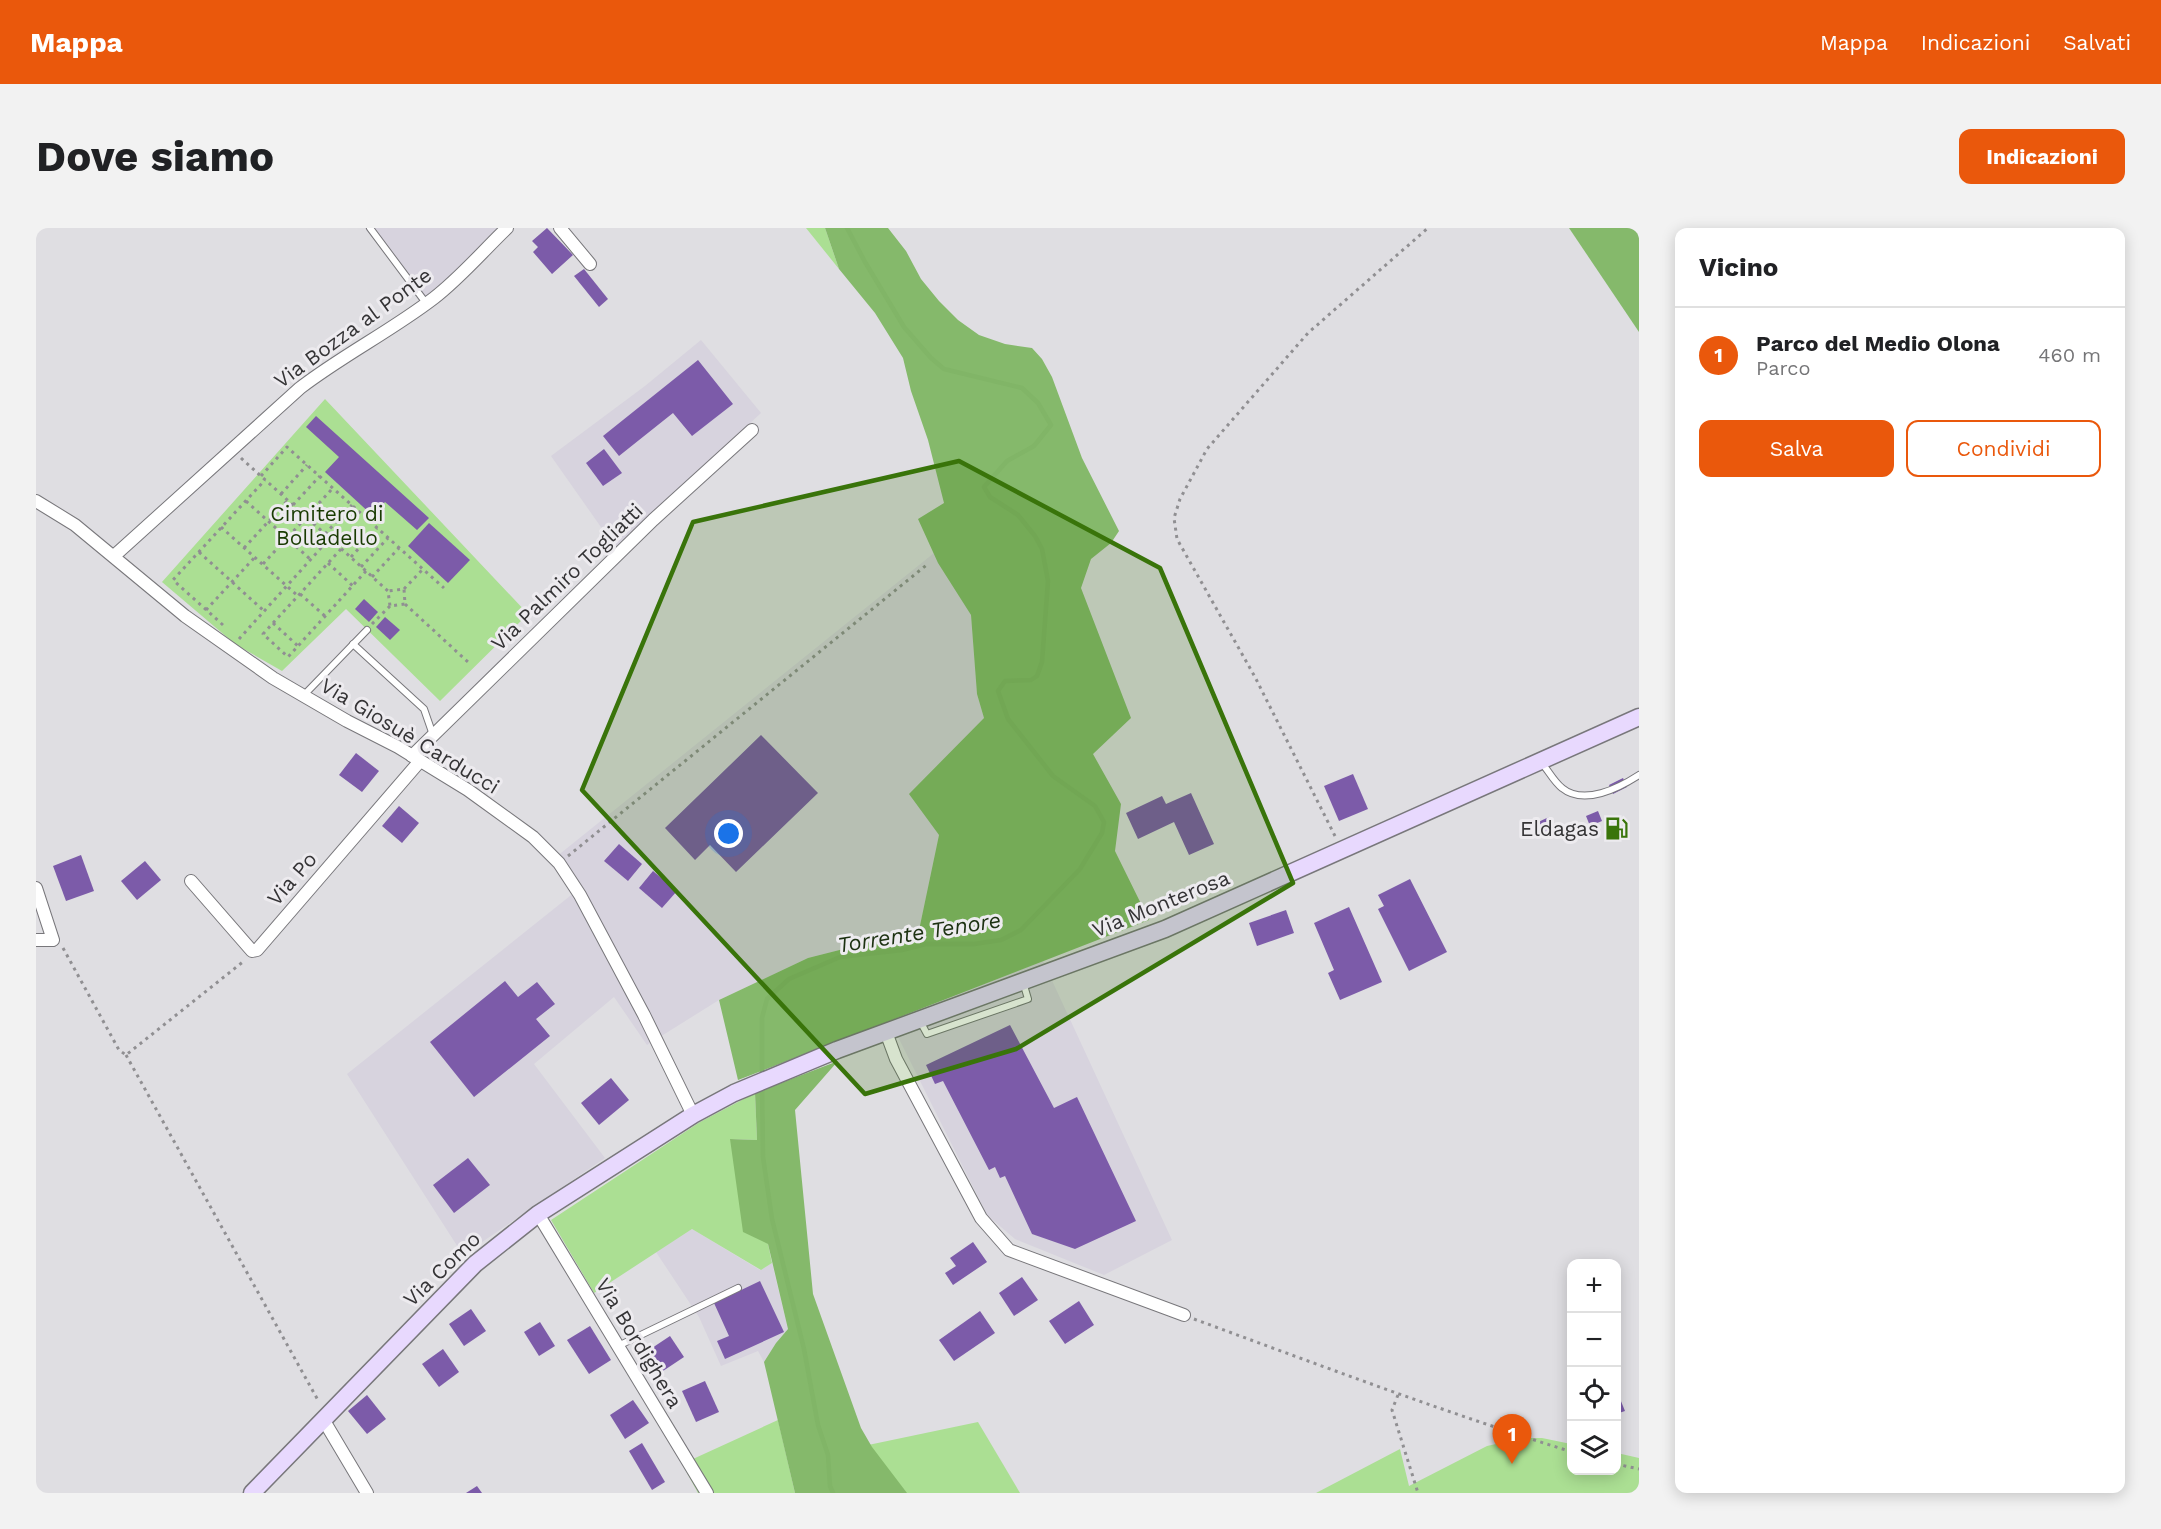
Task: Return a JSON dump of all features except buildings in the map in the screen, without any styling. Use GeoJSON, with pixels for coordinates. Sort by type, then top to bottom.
{"type":"FeatureCollection","features":[{"type":"Feature","properties":{"kind":"main road","name":"Via Monterosa"},"geometry":{"type":"LineString","coordinates":[[693,1114],[734,1093],[791,1069],[1165,929],[1639,717]]}},
{"type":"Feature","properties":{"kind":"main road","name":"Via Como"},"geometry":{"type":"LineString","coordinates":[[252,1493],[475,1263],[538,1214],[693,1114]]}},
{"type":"Feature","properties":{"kind":"street","name":"Via Bozza al Ponte"},"geometry":{"type":"LineString","coordinates":[[114,556],[300,388],[331,364],[402,321],[426,303],[507,228]]}},
{"type":"Feature","properties":{"kind":"street"},"geometry":{"type":"LineString","coordinates":[[560,228],[590,264]]}},
{"type":"Feature","properties":{"kind":"street","name":"Via Palmiro Togliatti"},"geometry":{"type":"LineString","coordinates":[[416,758],[434,735],[653,520],[752,430]]}},
{"type":"Feature","properties":{"kind":"street","name":"Via Giosuè Carducci"},"geometry":{"type":"LineString","coordinates":[[36,501],[75,525],[185,616],[273,678],[416,758],[468,790],[533,837],[559,863],[580,895],[644,1015],[693,1114]]}},
{"type":"Feature","properties":{"kind":"street","name":"Via Po"},"geometry":{"type":"LineString","coordinates":[[257,950],[416,758]]}},
{"type":"Feature","properties":{"kind":"street"},"geometry":{"type":"LineString","coordinates":[[191,881],[242,941],[252,951],[257,950]]}},
{"type":"Feature","properties":{"kind":"street"},"geometry":{"type":"LineString","coordinates":[[36,888],[53,940],[36,940]]}},
{"type":"Feature","properties":{"kind":"street"},"geometry":{"type":"LineString","coordinates":[[886,1032],[896,1059],[981,1218],[1009,1250],[1184,1315]]}},
{"type":"Feature","properties":{"kind":"street","name":"Via Bordighera"},"geometry":{"type":"LineString","coordinates":[[538,1214],[707,1493]]}},
{"type":"Feature","properties":{"kind":"street"},"geometry":{"type":"LineString","coordinates":[[325,1418],[367,1493]]}},
{"type":"Feature","properties":{"kind":"lane"},"geometry":{"type":"LineString","coordinates":[[370,228],[426,303]]}},
{"type":"Feature","properties":{"kind":"lane"},"geometry":{"type":"LineString","coordinates":[[304,695],[367,630]]}},
{"type":"Feature","properties":{"kind":"lane"},"geometry":{"type":"LineString","coordinates":[[353,644],[424,709],[434,735]]}},
{"type":"Feature","properties":{"kind":"lane"},"geometry":{"type":"LineString","coordinates":[[1541,762],[1562,788],[1573,794],[1591,795],[1605,792],[1639,775]]}},
{"type":"Feature","properties":{"kind":"lane"},"geometry":{"type":"LineString","coordinates":[[618,1346],[738,1288]]}},
{"type":"Feature","properties":{"kind":"path"},"geometry":{"type":"LineString","coordinates":[[1342,851],[1256,677],[1177,539],[1174,518],[1191,476],[1207,449],[1308,333],[1428,228]]}},
{"type":"Feature","properties":{"kind":"path"},"geometry":{"type":"LineString","coordinates":[[261,476],[287,447],[444,588]]}},
{"type":"Feature","properties":{"kind":"path"},"geometry":{"type":"LineString","coordinates":[[231,450],[388,591],[390,606]]}},
{"type":"Feature","properties":{"kind":"path"},"geometry":{"type":"LineString","coordinates":[[281,494],[307,465]]}},
{"type":"Feature","properties":{"kind":"path"},"geometry":{"type":"LineString","coordinates":[[293,505],[320,476]]}},
{"type":"Feature","properties":{"kind":"path"},"geometry":{"type":"LineString","coordinates":[[231,632],[173,580],[265,480]]}},
{"type":"Feature","properties":{"kind":"path"},"geometry":{"type":"LineString","coordinates":[[263,564],[333,488]]}},
{"type":"Feature","properties":{"kind":"path"},"geometry":{"type":"LineString","coordinates":[[244,548],[288,500]]}},
{"type":"Feature","properties":{"kind":"path"},"geometry":{"type":"LineString","coordinates":[[246,501],[310,560]]}},
{"type":"Feature","properties":{"kind":"path"},"geometry":{"type":"LineString","coordinates":[[325,534],[352,505]]}},
{"type":"Feature","properties":{"kind":"path"},"geometry":{"type":"LineString","coordinates":[[222,527],[287,586],[325,616]]}},
{"type":"Feature","properties":{"kind":"path"},"geometry":{"type":"LineString","coordinates":[[351,557],[377,528]]}},
{"type":"Feature","properties":{"kind":"path"},"geometry":{"type":"LineString","coordinates":[[239,639],[330,538]]}},
{"type":"Feature","properties":{"kind":"path"},"geometry":{"type":"LineString","coordinates":[[362,567],[388,538]]}},
{"type":"Feature","properties":{"kind":"path"},"geometry":{"type":"LineString","coordinates":[[372,577],[399,548]]}},
{"type":"Feature","properties":{"kind":"path"},"geometry":{"type":"LineString","coordinates":[[341,549],[263,634],[288,657],[366,571]]}},
{"type":"Feature","properties":{"kind":"path"},"geometry":{"type":"LineString","coordinates":[[199,552],[264,611]]}},
{"type":"Feature","properties":{"kind":"path"},"geometry":{"type":"LineString","coordinates":[[206,610],[255,557]]}},
{"type":"Feature","properties":{"kind":"path"},"geometry":{"type":"LineString","coordinates":[[328,563],[353,586]]}},
{"type":"Feature","properties":{"kind":"path"},"geometry":{"type":"LineString","coordinates":[[559,863],[929,563]]}},
{"type":"Feature","properties":{"kind":"path"},"geometry":{"type":"LineString","coordinates":[[388,591],[404,589],[423,569]]}},
{"type":"Feature","properties":{"kind":"path"},"geometry":{"type":"LineString","coordinates":[[404,589],[405,604],[469,663]]}},
{"type":"Feature","properties":{"kind":"path"},"geometry":{"type":"LineString","coordinates":[[367,630],[390,606],[405,604]]}},
{"type":"Feature","properties":{"kind":"path"},"geometry":{"type":"LineString","coordinates":[[273,624],[298,646]]}},
{"type":"Feature","properties":{"kind":"path"},"geometry":{"type":"LineString","coordinates":[[53,940],[61,946],[119,1050],[126,1055],[325,1418]]}},
{"type":"Feature","properties":{"kind":"path"},"geometry":{"type":"LineString","coordinates":[[126,1055],[257,950]]}},
{"type":"Feature","properties":{"kind":"path"},"geometry":{"type":"LineString","coordinates":[[1184,1315],[1398,1395],[1486,1426],[1567,1450]]}},
{"type":"Feature","properties":{"kind":"path"},"geometry":{"type":"LineString","coordinates":[[1398,1395],[1392,1410],[1418,1493]]}},
{"type":"Feature","properties":{"kind":"path"},"geometry":{"type":"LineString","coordinates":[[1621,1465],[1639,1468]]}},
{"type":"Feature","properties":{"kind":"highlighted area"},"geometry":{"type":"Polygon","coordinates":[[[959,461],[1160,568],[1293,883],[1016,1049],[865,1094],[582,790],[693,522],[959,461]]]}},
{"type":"Feature","properties":{"kind":"shaded area"},"geometry":{"type":"Polygon","coordinates":[[[365,228],[507,228],[426,307],[365,228]]]}},
{"type":"Feature","properties":{"kind":"shaded area"},"geometry":{"type":"Polygon","coordinates":[[[701,340],[761,413],[615,547],[551,456],[645,386],[701,340]]]}},
{"type":"Feature","properties":{"kind":"shaded area"},"geometry":{"type":"Polygon","coordinates":[[[934,553],[971,615],[977,694],[984,718],[910,794],[939,835],[918,935],[871,942],[808,958],[719,1000],[647,1045],[614,997],[534,1064],[605,1158],[463,1255],[347,1074],[575,892],[551,861],[934,553]]]}},
{"type":"Feature","properties":{"kind":"shaded area"},"geometry":{"type":"Polygon","coordinates":[[[1043,961],[1172,1240],[1104,1275],[1015,1239],[987,1215],[890,1021],[1043,961]]]}},
{"type":"Feature","properties":{"kind":"shaded area"},"geometry":{"type":"Polygon","coordinates":[[[692,1229],[760,1270],[772,1263],[788,1329],[764,1362],[758,1351],[721,1366],[699,1317],[656,1252],[692,1229]]]}},
{"type":"Feature","properties":{"kind":"green space"},"geometry":{"type":"Polygon","coordinates":[[[806,228],[825,228],[839,269],[806,228]]]}},
{"type":"Feature","properties":{"kind":"green space"},"geometry":{"type":"Polygon","coordinates":[[[825,228],[888,228],[906,251],[921,279],[958,320],[979,335],[1005,344],[1032,348],[1042,359],[1052,377],[1082,458],[1119,531],[1111,543],[1091,559],[1081,588],[1131,718],[1093,754],[1121,804],[1115,851],[1149,920],[738,1080],[719,1000],[808,958],[871,942],[918,935],[939,835],[909,794],[984,718],[977,694],[971,615],[938,563],[918,519],[944,503],[903,358],[875,313],[839,269],[825,228]]]}},
{"type":"Feature","properties":{"kind":"green space"},"geometry":{"type":"Polygon","coordinates":[[[1569,228],[1639,228],[1639,332],[1569,228]]]}},
{"type":"Feature","properties":{"kind":"green space","name":"Cimitero di Bolladello"},"geometry":{"type":"Polygon","coordinates":[[[325,399],[528,614],[440,701],[346,609],[282,671],[235,644],[162,582],[325,399]]]}},
{"type":"Feature","properties":{"kind":"green space"},"geometry":{"type":"Polygon","coordinates":[[[838,1061],[795,1110],[813,1294],[861,1428],[872,1447],[907,1493],[795,1493],[764,1362],[788,1329],[768,1244],[743,1232],[730,1139],[757,1140],[755,1093],[838,1061]]]}},
{"type":"Feature","properties":{"kind":"green space"},"geometry":{"type":"Polygon","coordinates":[[[755,1093],[757,1140],[731,1139],[768,1244],[772,1263],[761,1270],[692,1229],[594,1293],[551,1220],[700,1122],[755,1093]]]}},
{"type":"Feature","properties":{"kind":"green space"},"geometry":{"type":"Polygon","coordinates":[[[778,1420],[795,1493],[698,1493],[682,1464],[778,1420]]]}},
{"type":"Feature","properties":{"kind":"green space"},"geometry":{"type":"Polygon","coordinates":[[[978,1422],[1020,1493],[836,1493],[830,1453],[978,1422]]]}},
{"type":"Feature","properties":{"kind":"green space"},"geometry":{"type":"Polygon","coordinates":[[[1523,1438],[1542,1438],[1567,1443],[1567,1475],[1621,1475],[1621,1454],[1639,1458],[1639,1493],[1316,1493],[1400,1449],[1409,1486],[1487,1446],[1523,1438]]]}},
{"type":"Feature","properties":{"kind":"waterway","name":"Torrente Tenore"},"geometry":{"type":"LineString","coordinates":[[762,1076],[762,1018],[767,999],[789,979],[840,957],[902,950],[926,944],[974,944],[1001,940],[1021,930],[1080,869],[1102,833],[1104,822],[1095,806],[1053,776],[1008,719],[998,691],[1005,681],[1031,680],[1037,676],[1042,662],[1048,581],[1042,549],[1035,536],[1018,515],[990,497],[984,487],[1007,461],[1034,446],[1051,425],[1038,403],[1022,388],[944,369],[931,358],[904,327],[847,228]]}},
{"type":"Feature","properties":{"kind":"waterway","name":"Torrente Tenore"},"geometry":{"type":"LineString","coordinates":[[762,1084],[763,1157],[772,1219],[804,1349],[818,1425],[828,1455],[830,1486],[833,1493]]}},
{"type":"Feature","properties":{"kind":"place","name":"Eldagas"},"geometry":{"type":"Point","coordinates":[1617,829]}},
{"type":"Feature","properties":{"kind":"place","name":"Parco del Medio Olona"},"geometry":{"type":"Point","coordinates":[1512,1464]}}]}
